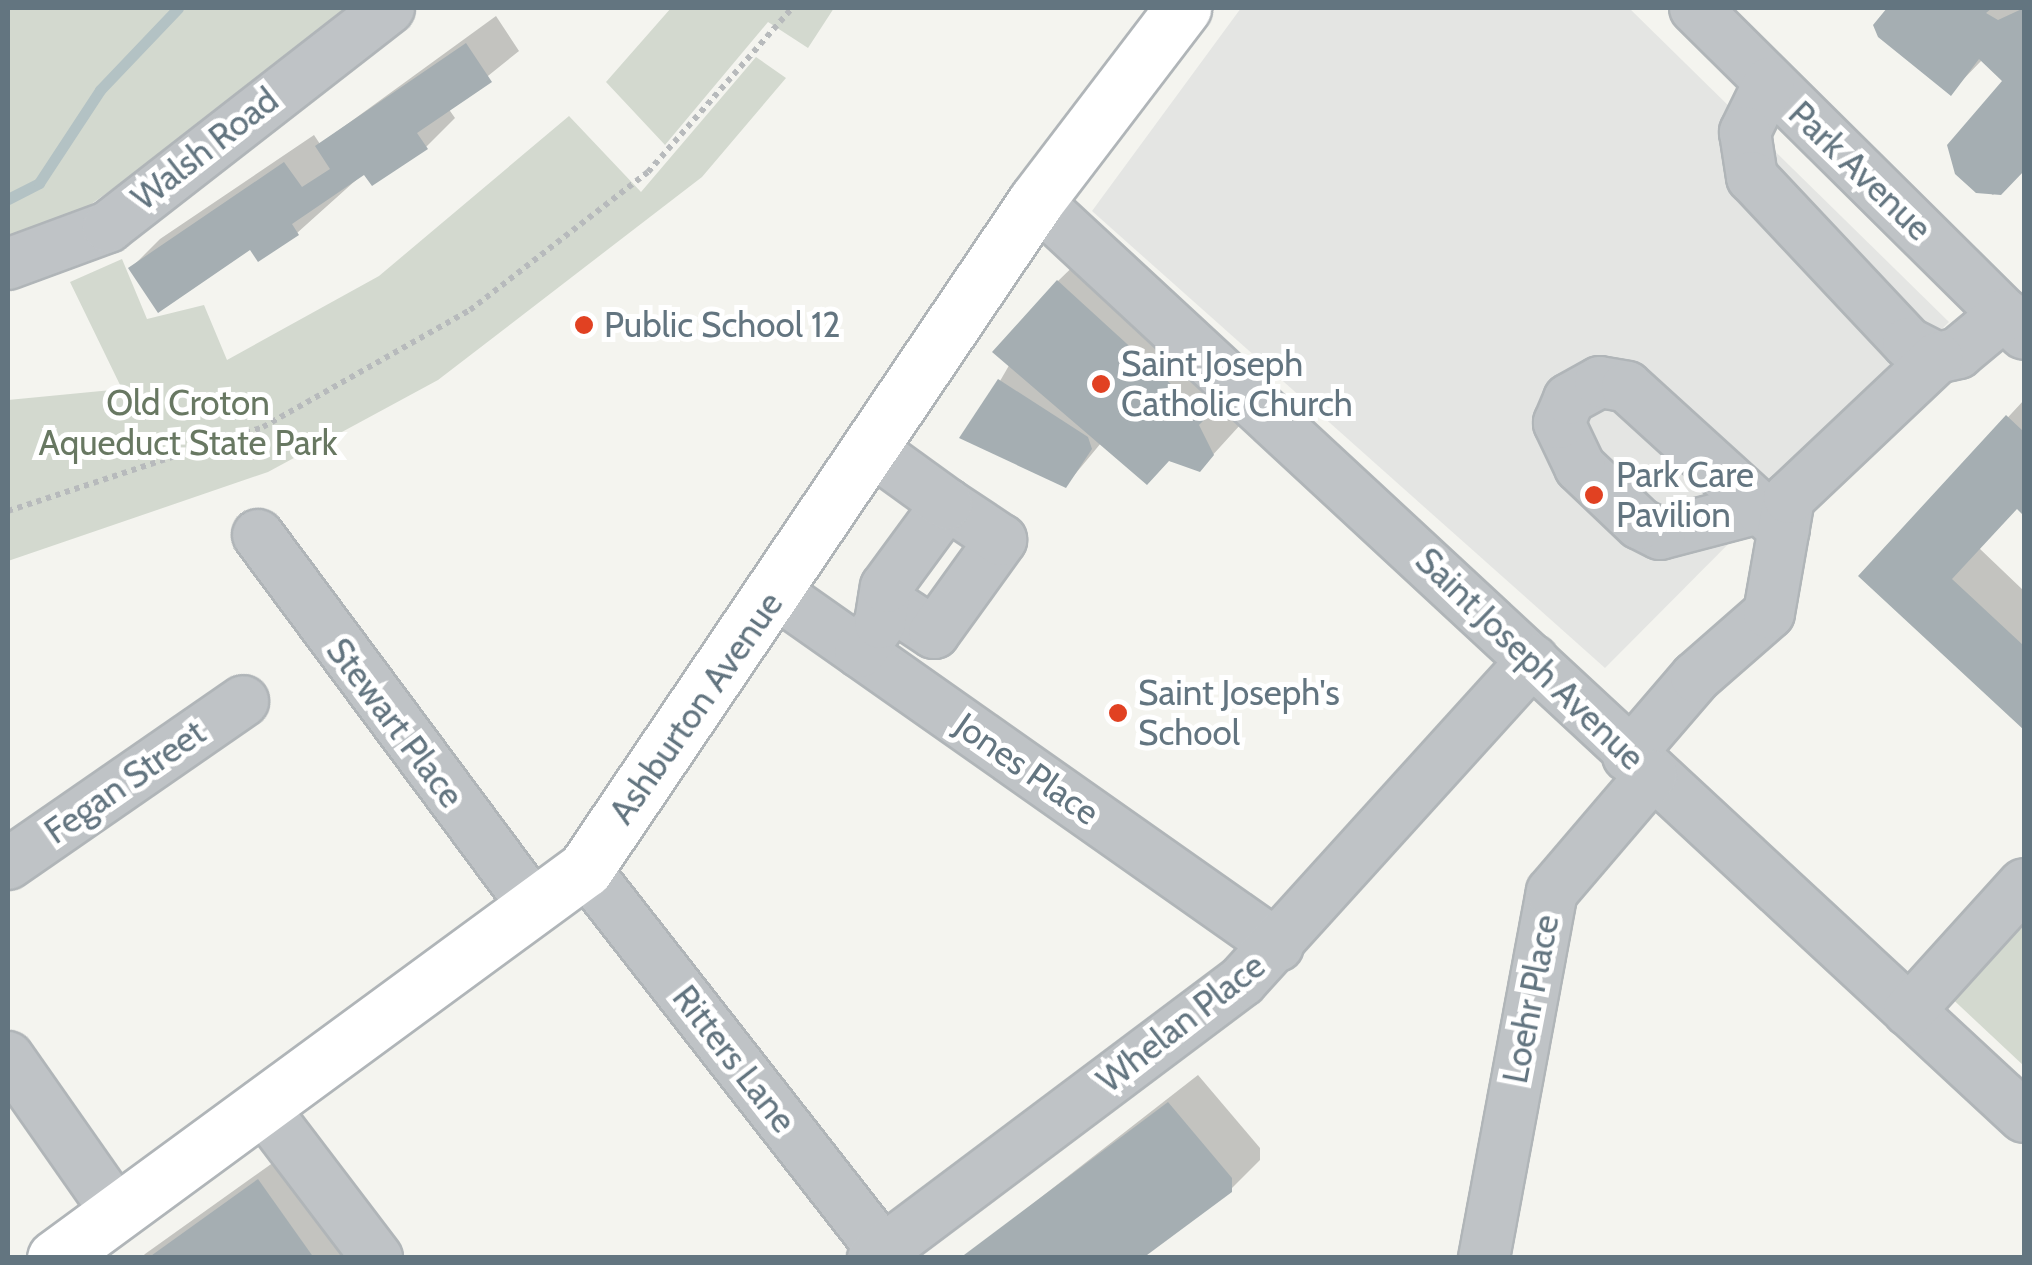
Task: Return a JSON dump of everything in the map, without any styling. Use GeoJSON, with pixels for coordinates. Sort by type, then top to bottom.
{"type":"FeatureCollection","features":[{"type":"Feature","properties":{"kind":"main road","name":"Ashburton Avenue"},"geometry":{"type":"LineString","coordinates":[[55,1258],[115,1210],[585,868],[1036,202],[1182,8]]}},
{"type":"Feature","properties":{"kind":"street","name":"Walsh Road"},"geometry":{"type":"LineString","coordinates":[[8,264],[108,226],[389,8]]}},
{"type":"Feature","properties":{"kind":"street","name":"Park Avenue"},"geometry":{"type":"LineString","coordinates":[[1695,8],[2015,324]]}},
{"type":"Feature","properties":{"kind":"street"},"geometry":{"type":"LineString","coordinates":[[1769,83],[1744,132],[1752,178],[1908,343],[1938,358]]}},
{"type":"Feature","properties":{"kind":"street","name":"Saint Joseph Avenue"},"geometry":{"type":"LineString","coordinates":[[1036,202],[1533,660],[1640,766],[2024,1117]]}},
{"type":"Feature","properties":{"kind":"street","name":"Loehr Place"},"geometry":{"type":"LineString","coordinates":[[1484,1258],[1552,892],[1696,677],[1770,612],[1771,519],[1938,358],[2015,324]]}},
{"type":"Feature","properties":{"kind":"street"},"geometry":{"type":"LineString","coordinates":[[860,652],[884,600],[947,504],[871,449]]}},
{"type":"Feature","properties":{"kind":"street","name":"Stewart Place"},"geometry":{"type":"LineString","coordinates":[[258,535],[535,908]]}},
{"type":"Feature","properties":{"kind":"street","name":"Jones Place"},"geometry":{"type":"LineString","coordinates":[[775,592],[1278,946]]}},
{"type":"Feature","properties":{"kind":"street","name":"Whelan Place"},"geometry":{"type":"LineString","coordinates":[[878,1254],[1278,946],[1533,660]]}},
{"type":"Feature","properties":{"kind":"street","name":"Fegan Street"},"geometry":{"type":"LineString","coordinates":[[8,864],[243,701]]}},
{"type":"Feature","properties":{"kind":"street","name":"Ritters Lane"},"geometry":{"type":"LineString","coordinates":[[585,868],[878,1254]]}},
{"type":"Feature","properties":{"kind":"street"},"geometry":{"type":"LineString","coordinates":[[1909,1011],[2024,884]]}},
{"type":"Feature","properties":{"kind":"street"},"geometry":{"type":"LineString","coordinates":[[8,1057],[115,1210]]}},
{"type":"Feature","properties":{"kind":"street"},"geometry":{"type":"LineString","coordinates":[[261,1106],[376,1258]]}},
{"type":"Feature","properties":{"kind":"path"},"geometry":{"type":"LineString","coordinates":[[8,511],[263,427],[470,310],[648,172],[792,8]]}},
{"type":"Feature","properties":{"kind":"path"},"geometry":{"type":"LineString","coordinates":[[1171,1258],[1190,1258]]}},
{"type":"Feature","properties":{"kind":"shaded area","name":"Park Care Pavilion"},"geometry":{"type":"Polygon","coordinates":[[[1241,8],[1629,8],[1949,322],[1605,668],[1092,211],[1241,8]]]}},
{"type":"Feature","properties":{"kind":"green space"},"geometry":{"type":"Polygon","coordinates":[[[8,8],[364,8],[8,264],[8,8]]]}},
{"type":"Feature","properties":{"kind":"green space"},"geometry":{"type":"Polygon","coordinates":[[[671,8],[834,8],[808,48],[768,22],[665,145],[606,82],[671,8]]]}},
{"type":"Feature","properties":{"kind":"green space","name":"Old Croton Aqueduct State Park"},"geometry":{"type":"Polygon","coordinates":[[[756,57],[786,78],[702,177],[438,380],[268,472],[8,561],[8,400],[122,389],[70,282],[122,259],[147,319],[204,305],[227,360],[379,276],[569,116],[641,192],[756,57]]]}},
{"type":"Feature","properties":{"kind":"green space"},"geometry":{"type":"Polygon","coordinates":[[[2024,908],[2024,1066],[1945,992],[2024,908]]]}},
{"type":"Feature","properties":{"kind":"building"},"geometry":{"type":"Polygon","coordinates":[[[1887,8],[1992,8],[1986,13],[1998,20],[2024,8],[2024,171],[2001,195],[1976,193],[1955,174],[1947,145],[2002,81],[1979,59],[1951,96],[1878,37],[1873,25],[1887,8]]]}},
{"type":"Feature","properties":{"kind":"building"},"geometry":{"type":"Polygon","coordinates":[[[466,43],[492,82],[417,133],[428,149],[372,186],[364,175],[292,224],[299,235],[258,262],[250,250],[158,313],[128,268],[284,162],[302,187],[330,169],[315,146],[466,43]]]}},
{"type":"Feature","properties":{"kind":"building","name":"Saint Joseph Catholic Church"},"geometry":{"type":"Polygon","coordinates":[[[1057,280],[1207,417],[1199,425],[1214,455],[1200,472],[1169,461],[1147,485],[992,352],[1057,280]]]}},
{"type":"Feature","properties":{"kind":"building"},"geometry":{"type":"Polygon","coordinates":[[[998,379],[1088,437],[1092,449],[1066,488],[959,438],[998,379]]]}},
{"type":"Feature","properties":{"kind":"building"},"geometry":{"type":"Polygon","coordinates":[[[2006,415],[2024,432],[2024,516],[2017,509],[1952,579],[2024,646],[2024,730],[1858,576],[2006,415]]]}},
{"type":"Feature","properties":{"kind":"building"},"geometry":{"type":"Polygon","coordinates":[[[1168,1102],[1232,1178],[1232,1192],[1143,1258],[960,1258],[1168,1102]]]}},
{"type":"Feature","properties":{"kind":"building"},"geometry":{"type":"Polygon","coordinates":[[[258,1179],[314,1258],[148,1258],[258,1179]]]}},
{"type":"Feature","properties":{"kind":"waterway"},"geometry":{"type":"LineString","coordinates":[[8,199],[39,183],[100,90],[178,8]]}},
{"type":"Feature","properties":{"kind":"place","name":"Public School 12"},"geometry":{"type":"Point","coordinates":[584,325]}},
{"type":"Feature","properties":{"kind":"place","name":"Saint Joseph Catholic Church"},"geometry":{"type":"Point","coordinates":[1101,384]}},
{"type":"Feature","properties":{"kind":"place","name":"Park Care Pavilion"},"geometry":{"type":"Point","coordinates":[1594,495]}},
{"type":"Feature","properties":{"kind":"place","name":"Saint Joseph's School"},"geometry":{"type":"Point","coordinates":[1118,713]}}]}
